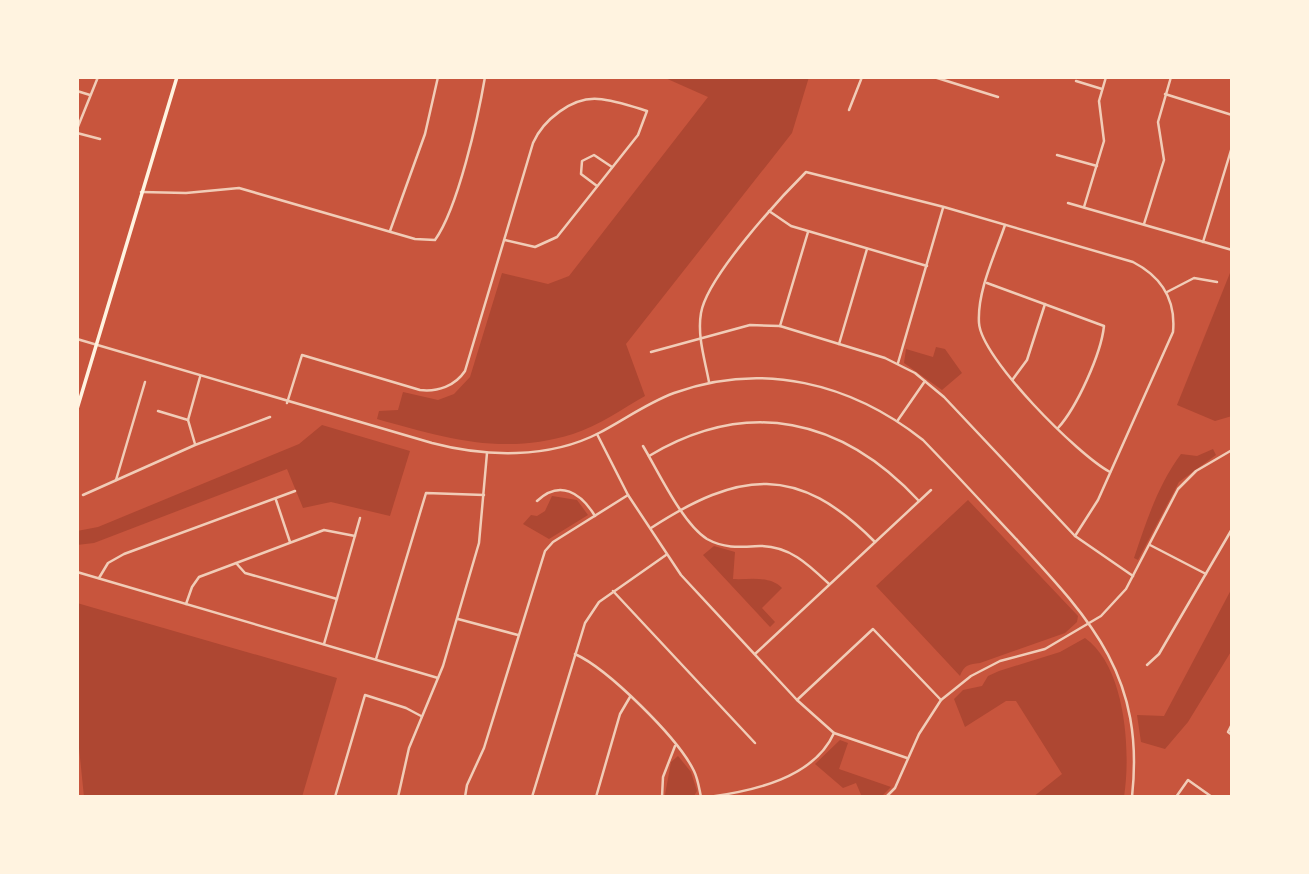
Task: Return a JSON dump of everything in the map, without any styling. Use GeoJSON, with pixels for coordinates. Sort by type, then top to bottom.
{"type":"FeatureCollection","features":[{"type":"Feature","properties":{"kind":"main road"},"geometry":{"type":"LineString","coordinates":[[77,409],[177,77]]}},
{"type":"Feature","properties":{"kind":"street"},"geometry":{"type":"LineString","coordinates":[[98,77],[77,131],[100,139]]}},
{"type":"Feature","properties":{"kind":"street"},"geometry":{"type":"LineString","coordinates":[[390,231],[425,134],[438,77]]}},
{"type":"Feature","properties":{"kind":"street"},"geometry":{"type":"LineString","coordinates":[[141,192],[186,193],[239,188],[426,242],[435,240],[454,196],[472,140],[485,77]]}},
{"type":"Feature","properties":{"kind":"street"},"geometry":{"type":"LineString","coordinates":[[849,110],[862,77]]}},
{"type":"Feature","properties":{"kind":"street"},"geometry":{"type":"LineString","coordinates":[[933,77],[998,97]]}},
{"type":"Feature","properties":{"kind":"street"},"geometry":{"type":"LineString","coordinates":[[1084,207],[1105,133],[1100,109],[1106,77]]}},
{"type":"Feature","properties":{"kind":"street"},"geometry":{"type":"LineString","coordinates":[[1144,224],[1164,160],[1158,122],[1171,77]]}},
{"type":"Feature","properties":{"kind":"street"},"geometry":{"type":"LineString","coordinates":[[1076,81],[1102,89]]}},
{"type":"Feature","properties":{"kind":"street"},"geometry":{"type":"LineString","coordinates":[[77,91],[90,95]]}},
{"type":"Feature","properties":{"kind":"street"},"geometry":{"type":"LineString","coordinates":[[1165,94],[1232,115]]}},
{"type":"Feature","properties":{"kind":"street"},"geometry":{"type":"LineString","coordinates":[[287,403],[302,355],[420,390],[438,390],[454,383],[465,371],[505,240],[540,129],[545,122],[582,101],[603,99],[647,111],[642,130],[550,241],[535,247],[505,240]]}},
{"type":"Feature","properties":{"kind":"street"},"geometry":{"type":"LineString","coordinates":[[1203,242],[1232,147]]}},
{"type":"Feature","properties":{"kind":"street"},"geometry":{"type":"LineString","coordinates":[[597,187],[581,174],[582,161],[594,155],[612,167]]}},
{"type":"Feature","properties":{"kind":"street"},"geometry":{"type":"LineString","coordinates":[[1057,155],[1097,166]]}},
{"type":"Feature","properties":{"kind":"street"},"geometry":{"type":"LineString","coordinates":[[709,382],[700,320],[705,300],[768,211],[806,172],[944,207],[1133,262],[1152,274],[1167,292],[1174,314],[1171,342],[1090,517],[1075,536]]}},
{"type":"Feature","properties":{"kind":"street"},"geometry":{"type":"LineString","coordinates":[[1068,203],[1232,250]]}},
{"type":"Feature","properties":{"kind":"street"},"geometry":{"type":"LineString","coordinates":[[898,363],[944,207]]}},
{"type":"Feature","properties":{"kind":"street"},"geometry":{"type":"LineString","coordinates":[[768,211],[792,226],[808,232],[927,266]]}},
{"type":"Feature","properties":{"kind":"street"},"geometry":{"type":"LineString","coordinates":[[1005,225],[986,283],[979,322],[988,351],[1082,454],[1111,473]]}},
{"type":"Feature","properties":{"kind":"street"},"geometry":{"type":"LineString","coordinates":[[780,326],[808,232]]}},
{"type":"Feature","properties":{"kind":"street"},"geometry":{"type":"LineString","coordinates":[[839,344],[867,249]]}},
{"type":"Feature","properties":{"kind":"street"},"geometry":{"type":"LineString","coordinates":[[1167,292],[1194,278],[1217,282]]}},
{"type":"Feature","properties":{"kind":"street"},"geometry":{"type":"LineString","coordinates":[[986,283],[1104,326],[1090,369],[1072,409],[1058,428]]}},
{"type":"Feature","properties":{"kind":"street"},"geometry":{"type":"LineString","coordinates":[[1013,379],[1031,351],[1045,304]]}},
{"type":"Feature","properties":{"kind":"street"},"geometry":{"type":"LineString","coordinates":[[652,352],[750,325],[780,326],[898,363],[925,381],[1075,536],[1133,576]]}},
{"type":"Feature","properties":{"kind":"street"},"geometry":{"type":"LineString","coordinates":[[77,340],[287,403],[452,448],[487,453],[541,450],[597,434],[661,399],[709,382],[764,378],[817,385],[856,398],[898,421],[928,445],[1091,623],[1115,667],[1130,715],[1134,754],[1132,797]]}},
{"type":"Feature","properties":{"kind":"street"},"geometry":{"type":"LineString","coordinates":[[195,445],[187,420],[200,377]]}},
{"type":"Feature","properties":{"kind":"street"},"geometry":{"type":"LineString","coordinates":[[898,421],[925,381]]}},
{"type":"Feature","properties":{"kind":"street"},"geometry":{"type":"LineString","coordinates":[[116,480],[145,382]]}},
{"type":"Feature","properties":{"kind":"street"},"geometry":{"type":"LineString","coordinates":[[158,411],[187,420]]}},
{"type":"Feature","properties":{"kind":"street"},"geometry":{"type":"LineString","coordinates":[[83,495],[195,445],[270,417]]}},
{"type":"Feature","properties":{"kind":"street"},"geometry":{"type":"LineString","coordinates":[[649,456],[676,440],[726,424],[745,422],[793,425],[839,438],[859,449],[894,473],[919,500]]}},
{"type":"Feature","properties":{"kind":"street"},"geometry":{"type":"LineString","coordinates":[[597,434],[628,495],[666,555],[797,700],[834,733],[908,759]]}},
{"type":"Feature","properties":{"kind":"street"},"geometry":{"type":"LineString","coordinates":[[643,446],[698,532],[717,543],[736,548],[762,546],[785,551],[806,561],[829,584]]}},
{"type":"Feature","properties":{"kind":"street"},"geometry":{"type":"LineString","coordinates":[[886,797],[895,788],[927,719],[941,700],[971,676],[1000,661],[1045,649],[1091,623],[1116,601],[1133,576],[1171,499],[1186,479],[1232,450]]}},
{"type":"Feature","properties":{"kind":"street"},"geometry":{"type":"LineString","coordinates":[[398,797],[409,748],[438,678],[480,543],[487,453]]}},
{"type":"Feature","properties":{"kind":"street"},"geometry":{"type":"LineString","coordinates":[[651,528],[681,508],[725,488],[756,484],[786,486],[835,506],[875,542]]}},
{"type":"Feature","properties":{"kind":"street"},"geometry":{"type":"LineString","coordinates":[[755,654],[931,490]]}},
{"type":"Feature","properties":{"kind":"street"},"geometry":{"type":"LineString","coordinates":[[99,578],[108,563],[124,554],[295,491]]}},
{"type":"Feature","properties":{"kind":"street"},"geometry":{"type":"LineString","coordinates":[[537,501],[549,491],[568,491],[583,498],[595,516]]}},
{"type":"Feature","properties":{"kind":"street"},"geometry":{"type":"LineString","coordinates":[[376,659],[426,493],[484,495]]}},
{"type":"Feature","properties":{"kind":"street"},"geometry":{"type":"LineString","coordinates":[[465,797],[474,766],[484,748],[545,551],[553,542],[628,495]]}},
{"type":"Feature","properties":{"kind":"street"},"geometry":{"type":"LineString","coordinates":[[276,500],[290,542]]}},
{"type":"Feature","properties":{"kind":"street"},"geometry":{"type":"LineString","coordinates":[[324,644],[360,519]]}},
{"type":"Feature","properties":{"kind":"street"},"geometry":{"type":"LineString","coordinates":[[186,604],[199,577],[290,542],[332,530],[355,536]]}},
{"type":"Feature","properties":{"kind":"street"},"geometry":{"type":"LineString","coordinates":[[1147,665],[1159,654],[1232,530]]}},
{"type":"Feature","properties":{"kind":"street"},"geometry":{"type":"LineString","coordinates":[[1149,544],[1206,574]]}},
{"type":"Feature","properties":{"kind":"street"},"geometry":{"type":"LineString","coordinates":[[532,797],[575,654],[591,612],[613,591],[666,555]]}},
{"type":"Feature","properties":{"kind":"street"},"geometry":{"type":"LineString","coordinates":[[236,563],[245,573],[337,598]]}},
{"type":"Feature","properties":{"kind":"street"},"geometry":{"type":"LineString","coordinates":[[77,572],[438,678]]}},
{"type":"Feature","properties":{"kind":"street"},"geometry":{"type":"LineString","coordinates":[[613,591],[755,743]]}},
{"type":"Feature","properties":{"kind":"street"},"geometry":{"type":"LineString","coordinates":[[458,619],[518,635]]}},
{"type":"Feature","properties":{"kind":"street"},"geometry":{"type":"LineString","coordinates":[[797,700],[873,629],[941,700]]}},
{"type":"Feature","properties":{"kind":"street"},"geometry":{"type":"LineString","coordinates":[[575,654],[602,668],[675,746],[694,770],[701,797]]}},
{"type":"Feature","properties":{"kind":"street"},"geometry":{"type":"LineString","coordinates":[[335,797],[365,695],[406,708],[421,716]]}},
{"type":"Feature","properties":{"kind":"street"},"geometry":{"type":"LineString","coordinates":[[596,797],[620,713],[631,697]]}},
{"type":"Feature","properties":{"kind":"street"},"geometry":{"type":"LineString","coordinates":[[1232,724],[1228,732],[1232,735]]}},
{"type":"Feature","properties":{"kind":"street"},"geometry":{"type":"LineString","coordinates":[[709,797],[743,792],[804,768],[824,750],[834,733]]}},
{"type":"Feature","properties":{"kind":"street"},"geometry":{"type":"LineString","coordinates":[[662,797],[663,777],[675,746]]}},
{"type":"Feature","properties":{"kind":"street"},"geometry":{"type":"LineString","coordinates":[[1176,797],[1188,780],[1212,797]]}},
{"type":"Feature","properties":{"kind":"shaded area"},"geometry":{"type":"Polygon","coordinates":[[[663,77],[809,77],[792,133],[626,344],[645,396],[582,431],[522,444],[450,438],[377,419],[379,411],[398,410],[403,392],[438,400],[454,394],[470,377],[502,273],[548,284],[569,276],[708,97],[663,77]]]}},
{"type":"Feature","properties":{"kind":"shaded area"},"geometry":{"type":"Polygon","coordinates":[[[1232,268],[1232,416],[1215,421],[1177,405],[1232,268]]]}},
{"type":"Feature","properties":{"kind":"shaded area"},"geometry":{"type":"Polygon","coordinates":[[[936,347],[945,349],[962,373],[942,390],[904,363],[906,349],[933,357],[936,347]]]}},
{"type":"Feature","properties":{"kind":"shaded area"},"geometry":{"type":"Polygon","coordinates":[[[322,425],[410,451],[390,516],[331,502],[303,508],[287,469],[94,543],[77,545],[77,531],[98,527],[299,444],[322,425]]]}},
{"type":"Feature","properties":{"kind":"shaded area"},"geometry":{"type":"Polygon","coordinates":[[[1213,449],[1216,455],[1179,482],[1138,560],[1134,558],[1159,491],[1181,454],[1197,456],[1213,449]]]}},
{"type":"Feature","properties":{"kind":"shaded area"},"geometry":{"type":"Polygon","coordinates":[[[552,496],[577,500],[588,515],[549,539],[523,524],[531,515],[537,516],[545,511],[552,496]]]}},
{"type":"Feature","properties":{"kind":"shaded area"},"geometry":{"type":"Polygon","coordinates":[[[968,500],[1078,616],[1077,622],[1065,633],[965,667],[960,676],[876,586],[968,500]]]}},
{"type":"Feature","properties":{"kind":"shaded area"},"geometry":{"type":"Polygon","coordinates":[[[714,546],[735,552],[733,579],[772,581],[782,588],[762,608],[775,622],[770,627],[703,555],[714,546]]]}},
{"type":"Feature","properties":{"kind":"shaded area"},"geometry":{"type":"Polygon","coordinates":[[[1232,588],[1232,650],[1188,722],[1165,749],[1141,742],[1137,715],[1164,716],[1232,588]]]}},
{"type":"Feature","properties":{"kind":"shaded area"},"geometry":{"type":"Polygon","coordinates":[[[77,603],[337,678],[302,797],[84,797],[77,728],[77,603]]]}},
{"type":"Feature","properties":{"kind":"shaded area"},"geometry":{"type":"Polygon","coordinates":[[[1085,638],[1099,651],[1117,689],[1126,735],[1124,797],[1033,797],[1062,774],[1016,701],[1006,701],[965,727],[954,699],[963,690],[982,686],[988,676],[1060,652],[1085,638]]]}},
{"type":"Feature","properties":{"kind":"shaded area"},"geometry":{"type":"Polygon","coordinates":[[[840,740],[848,743],[839,769],[891,787],[881,797],[862,797],[856,783],[843,788],[815,764],[840,740]]]}},
{"type":"Feature","properties":{"kind":"shaded area"},"geometry":{"type":"Polygon","coordinates":[[[678,756],[691,772],[697,791],[694,796],[665,795],[671,762],[678,756]]]}}]}
